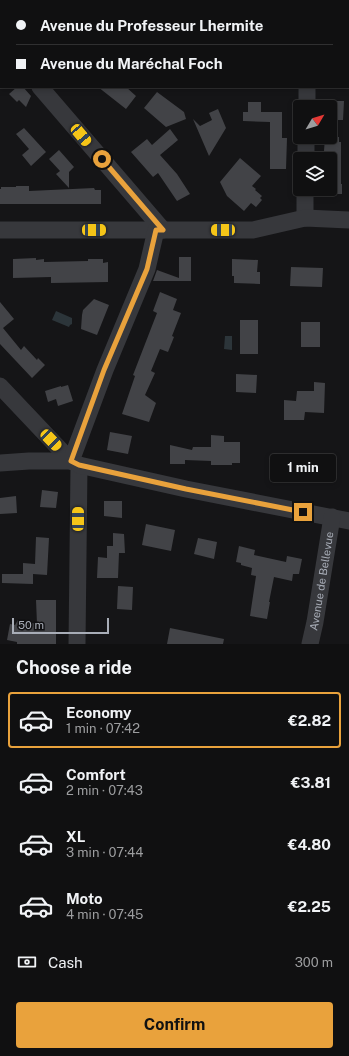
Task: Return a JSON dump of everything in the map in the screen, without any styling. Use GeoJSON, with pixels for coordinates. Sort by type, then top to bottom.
{"type":"FeatureCollection","features":[{"type":"Feature","properties":{"kind":"street"},"geometry":{"type":"LineString","coordinates":[[41,88],[159,230]]}},
{"type":"Feature","properties":{"kind":"street"},"geometry":{"type":"LineString","coordinates":[[307,88],[307,100]]}},
{"type":"Feature","properties":{"kind":"street"},"geometry":{"type":"LineString","coordinates":[[305,196],[305,218]]}},
{"type":"Feature","properties":{"kind":"street"},"geometry":{"type":"LineString","coordinates":[[0,230],[253,230],[305,218],[349,220]]}},
{"type":"Feature","properties":{"kind":"street"},"geometry":{"type":"LineString","coordinates":[[78,644],[75,463],[104,370],[147,269],[159,230]]}},
{"type":"Feature","properties":{"kind":"street"},"geometry":{"type":"LineString","coordinates":[[0,386],[75,463]]}},
{"type":"Feature","properties":{"kind":"street"},"geometry":{"type":"LineString","coordinates":[[0,463],[28,461],[75,463],[186,489],[349,521]]}},
{"type":"Feature","properties":{"kind":"street","name":"Avenue de Bellevue"},"geometry":{"type":"LineString","coordinates":[[310,644],[332,517]]}},
{"type":"Feature","properties":{"kind":"shaded area"},"geometry":{"type":"Polygon","coordinates":[[[56,311],[72,318],[72,324],[69,327],[52,320],[56,311]]]}},
{"type":"Feature","properties":{"kind":"shaded area"},"geometry":{"type":"Polygon","coordinates":[[[225,336],[232,336],[232,350],[224,349],[225,336]]]}},
{"type":"Feature","properties":{"kind":"building"},"geometry":{"type":"Polygon","coordinates":[[[16,88],[24,88],[31,96],[26,107],[19,100],[17,102],[9,94],[16,88]]]}},
{"type":"Feature","properties":{"kind":"building"},"geometry":{"type":"Polygon","coordinates":[[[99,88],[127,88],[136,96],[126,109],[99,88]]]}},
{"type":"Feature","properties":{"kind":"building"},"geometry":{"type":"Polygon","coordinates":[[[157,92],[184,112],[186,119],[166,127],[144,108],[157,92]]]}},
{"type":"Feature","properties":{"kind":"building"},"geometry":{"type":"Polygon","coordinates":[[[337,101],[344,101],[343,120],[337,120],[337,101]]]}},
{"type":"Feature","properties":{"kind":"building"},"geometry":{"type":"Polygon","coordinates":[[[248,102],[261,102],[261,112],[282,112],[282,138],[287,138],[286,169],[270,169],[270,122],[243,121],[243,112],[248,112],[248,102]]]}},
{"type":"Feature","properties":{"kind":"building"},"geometry":{"type":"Polygon","coordinates":[[[218,109],[226,128],[209,156],[193,119],[200,126],[212,120],[209,113],[218,109]]]}},
{"type":"Feature","properties":{"kind":"building"},"geometry":{"type":"Polygon","coordinates":[[[24,128],[46,152],[31,166],[22,155],[29,149],[16,134],[24,128]]]}},
{"type":"Feature","properties":{"kind":"building"},"geometry":{"type":"Polygon","coordinates":[[[170,129],[178,140],[160,155],[177,174],[190,194],[177,201],[158,173],[153,177],[131,152],[147,139],[152,145],[170,129]]]}},
{"type":"Feature","properties":{"kind":"building"},"geometry":{"type":"Polygon","coordinates":[[[337,137],[339,137],[339,142],[341,142],[342,194],[337,194],[337,152],[324,151],[324,144],[337,144],[337,137]]]}},
{"type":"Feature","properties":{"kind":"building"},"geometry":{"type":"Polygon","coordinates":[[[59,150],[74,167],[69,172],[69,188],[56,174],[60,171],[49,159],[59,150]]]}},
{"type":"Feature","properties":{"kind":"building"},"geometry":{"type":"Polygon","coordinates":[[[240,158],[261,176],[252,186],[262,196],[260,198],[262,200],[256,207],[251,203],[244,211],[227,196],[220,182],[240,158]]]}},
{"type":"Feature","properties":{"kind":"building"},"geometry":{"type":"Polygon","coordinates":[[[29,186],[29,191],[94,188],[95,190],[101,190],[101,204],[0,204],[1,187],[29,186]]]}},
{"type":"Feature","properties":{"kind":"building"},"geometry":{"type":"Polygon","coordinates":[[[179,257],[191,257],[191,281],[153,281],[157,270],[179,278],[179,257]]]}},
{"type":"Feature","properties":{"kind":"building"},"geometry":{"type":"Polygon","coordinates":[[[36,258],[36,260],[44,259],[44,262],[88,261],[88,259],[103,259],[103,263],[108,262],[108,282],[51,283],[51,277],[13,278],[13,259],[36,258]]]}},
{"type":"Feature","properties":{"kind":"building"},"geometry":{"type":"Polygon","coordinates":[[[232,259],[258,260],[257,272],[260,272],[260,284],[234,283],[234,276],[232,276],[232,259]]]}},
{"type":"Feature","properties":{"kind":"building"},"geometry":{"type":"Polygon","coordinates":[[[291,267],[323,268],[322,287],[290,286],[291,267]]]}},
{"type":"Feature","properties":{"kind":"building"},"geometry":{"type":"Polygon","coordinates":[[[160,292],[177,299],[173,310],[181,313],[172,336],[174,337],[168,352],[160,349],[151,371],[155,373],[145,395],[156,403],[149,422],[122,414],[135,376],[133,375],[157,313],[153,311],[160,292]]]}},
{"type":"Feature","properties":{"kind":"building"},"geometry":{"type":"Polygon","coordinates":[[[94,299],[109,305],[97,335],[81,329],[83,310],[94,299]]]}},
{"type":"Feature","properties":{"kind":"building"},"geometry":{"type":"Polygon","coordinates":[[[0,302],[14,319],[3,328],[21,350],[24,346],[37,360],[38,358],[45,365],[32,378],[0,344],[0,302]]]}},
{"type":"Feature","properties":{"kind":"building"},"geometry":{"type":"Polygon","coordinates":[[[240,320],[258,320],[258,354],[240,354],[240,320]]]}},
{"type":"Feature","properties":{"kind":"building"},"geometry":{"type":"Polygon","coordinates":[[[301,322],[320,322],[320,347],[301,347],[301,322]]]}},
{"type":"Feature","properties":{"kind":"building"},"geometry":{"type":"Polygon","coordinates":[[[236,374],[257,375],[256,393],[236,392],[236,374]]]}},
{"type":"Feature","properties":{"kind":"building"},"geometry":{"type":"Polygon","coordinates":[[[314,382],[325,383],[324,413],[305,412],[304,420],[284,420],[284,400],[296,401],[297,391],[314,391],[314,382]]]}},
{"type":"Feature","properties":{"kind":"building"},"geometry":{"type":"Polygon","coordinates":[[[68,385],[73,401],[58,406],[56,399],[48,402],[45,391],[68,385]]]}},
{"type":"Feature","properties":{"kind":"building"},"geometry":{"type":"Polygon","coordinates":[[[110,432],[132,436],[128,454],[107,450],[110,432]]]}},
{"type":"Feature","properties":{"kind":"building"},"geometry":{"type":"Polygon","coordinates":[[[211,435],[224,436],[224,442],[240,442],[240,463],[232,463],[232,465],[211,465],[211,461],[185,460],[185,464],[170,464],[170,445],[192,450],[193,447],[211,447],[211,435]]]}},
{"type":"Feature","properties":{"kind":"building"},"geometry":{"type":"Polygon","coordinates":[[[42,490],[58,492],[56,508],[40,507],[42,490]]]}},
{"type":"Feature","properties":{"kind":"building"},"geometry":{"type":"Polygon","coordinates":[[[16,496],[17,513],[0,514],[0,498],[16,496]]]}},
{"type":"Feature","properties":{"kind":"building"},"geometry":{"type":"Polygon","coordinates":[[[104,501],[122,501],[122,518],[104,516],[104,501]]]}},
{"type":"Feature","properties":{"kind":"building"},"geometry":{"type":"Polygon","coordinates":[[[146,524],[175,530],[171,551],[142,545],[146,524]]]}},
{"type":"Feature","properties":{"kind":"building"},"geometry":{"type":"Polygon","coordinates":[[[113,533],[124,534],[125,553],[119,553],[118,578],[97,578],[98,557],[107,558],[107,546],[113,546],[113,533]]]}},
{"type":"Feature","properties":{"kind":"building"},"geometry":{"type":"Polygon","coordinates":[[[36,537],[49,538],[47,575],[33,574],[33,584],[2,583],[2,574],[23,574],[23,563],[35,564],[36,537]]]}},
{"type":"Feature","properties":{"kind":"building"},"geometry":{"type":"Polygon","coordinates":[[[198,538],[217,542],[214,559],[194,554],[198,538]]]}},
{"type":"Feature","properties":{"kind":"building"},"geometry":{"type":"Polygon","coordinates":[[[239,546],[255,550],[254,555],[286,562],[287,556],[302,559],[299,574],[293,574],[292,581],[274,577],[267,619],[250,616],[256,576],[251,575],[252,568],[236,562],[239,546]]]}},
{"type":"Feature","properties":{"kind":"building"},"geometry":{"type":"Polygon","coordinates":[[[118,586],[133,587],[132,610],[117,609],[118,586]]]}},
{"type":"Feature","properties":{"kind":"building"},"geometry":{"type":"Polygon","coordinates":[[[36,600],[56,600],[56,644],[17,644],[17,642],[7,640],[10,624],[15,625],[18,620],[37,624],[36,600]]]}},
{"type":"Feature","properties":{"kind":"building"},"geometry":{"type":"Polygon","coordinates":[[[170,628],[224,639],[223,644],[167,644],[170,628]]]}},
{"type":"Feature","properties":{"kind":"route"},"geometry":{"type":"LineString","coordinates":[[102,159],[163,230],[156,230],[147,269],[104,370],[71,461],[79,465],[186,489],[303,512]]}}]}
